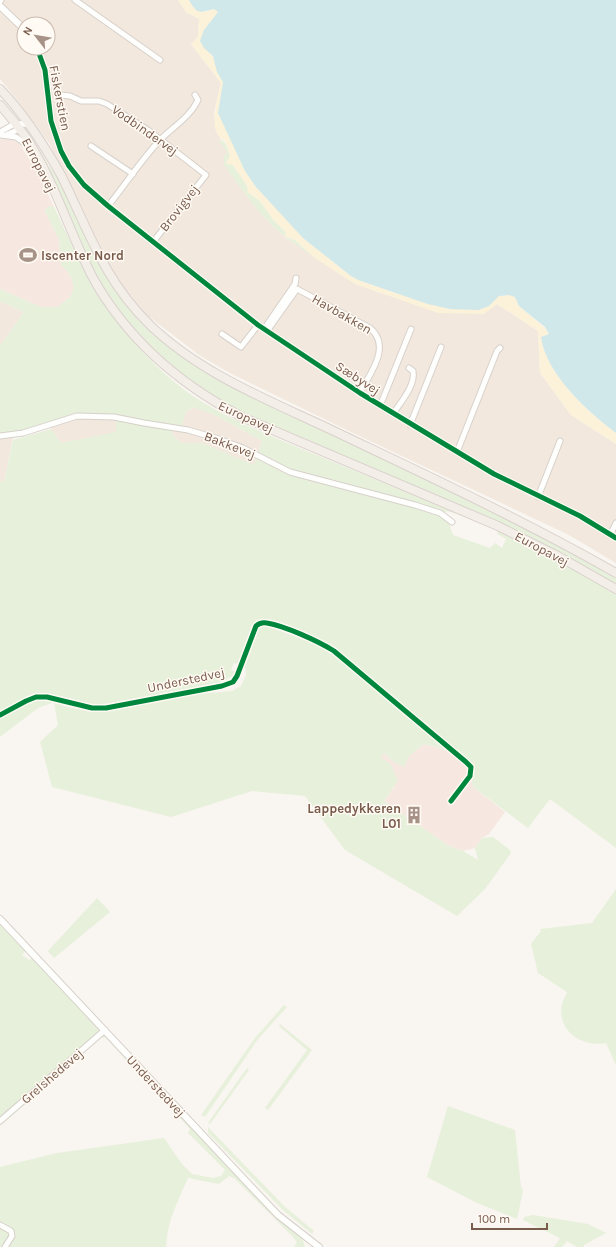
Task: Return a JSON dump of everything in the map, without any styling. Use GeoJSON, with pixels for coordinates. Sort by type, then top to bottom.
{"type":"FeatureCollection","features":[{"type":"Feature","properties":{"kind":"main road","name":"Europavej"},"geometry":{"type":"LineString","coordinates":[[0,89],[22,123],[61,176],[102,262],[114,283],[148,323],[181,352],[225,380],[505,513],[565,544],[616,573]]}},
{"type":"Feature","properties":{"kind":"main road","name":"Europavej"},"geometry":{"type":"LineString","coordinates":[[0,105],[22,123],[83,258],[102,293],[127,327],[151,353],[187,383],[215,403],[242,417],[498,526],[558,556],[616,589]]}},
{"type":"Feature","properties":{"kind":"street"},"geometry":{"type":"LineString","coordinates":[[75,0],[160,60]]}},
{"type":"Feature","properties":{"kind":"street"},"geometry":{"type":"LineString","coordinates":[[0,6],[16,21]]}},
{"type":"Feature","properties":{"kind":"street","name":"Fiskerstien"},"geometry":{"type":"LineString","coordinates":[[40,56],[47,77],[51,120],[61,151],[69,166],[84,185],[108,206]]}},
{"type":"Feature","properties":{"kind":"street"},"geometry":{"type":"LineString","coordinates":[[108,206],[160,140],[182,121],[195,106],[198,100],[195,95]]}},
{"type":"Feature","properties":{"kind":"street","name":"Vodbindervej"},"geometry":{"type":"LineString","coordinates":[[60,101],[61,96],[70,96],[81,101],[99,101],[107,104],[148,130],[206,175]]}},
{"type":"Feature","properties":{"kind":"street"},"geometry":{"type":"LineString","coordinates":[[1,134],[22,123]]}},
{"type":"Feature","properties":{"kind":"street"},"geometry":{"type":"LineString","coordinates":[[1,134],[19,138],[35,154]]}},
{"type":"Feature","properties":{"kind":"street"},"geometry":{"type":"LineString","coordinates":[[91,146],[133,174]]}},
{"type":"Feature","properties":{"kind":"street","name":"Brovigvej"},"geometry":{"type":"LineString","coordinates":[[153,242],[206,175]]}},
{"type":"Feature","properties":{"kind":"street","name":"Sæbyvej"},"geometry":{"type":"LineString","coordinates":[[108,206],[266,330],[410,425],[494,474],[538,497],[580,516],[613,536],[616,523]]}},
{"type":"Feature","properties":{"kind":"street"},"geometry":{"type":"LineString","coordinates":[[266,330],[295,284],[296,278]]}},
{"type":"Feature","properties":{"kind":"street","name":"Havbakken"},"geometry":{"type":"LineString","coordinates":[[266,330],[297,288],[370,328],[378,338],[380,352],[360,393]]}},
{"type":"Feature","properties":{"kind":"street"},"geometry":{"type":"LineString","coordinates":[[222,334],[241,347],[258,324]]}},
{"type":"Feature","properties":{"kind":"street","name":"Sæbyvej"},"geometry":{"type":"LineString","coordinates":[[380,406],[411,329]]}},
{"type":"Feature","properties":{"kind":"street"},"geometry":{"type":"LineString","coordinates":[[410,425],[441,347]]}},
{"type":"Feature","properties":{"kind":"street"},"geometry":{"type":"LineString","coordinates":[[457,452],[497,351],[500,348]]}},
{"type":"Feature","properties":{"kind":"street"},"geometry":{"type":"LineString","coordinates":[[393,414],[408,390],[414,375],[413,371],[409,368]]}},
{"type":"Feature","properties":{"kind":"street","name":"Bakkevej"},"geometry":{"type":"LineString","coordinates":[[0,436],[23,433],[77,416],[114,417],[144,424],[188,430],[244,448],[290,472],[415,505],[440,513],[452,522]]}},
{"type":"Feature","properties":{"kind":"street"},"geometry":{"type":"LineString","coordinates":[[538,497],[560,441]]}},
{"type":"Feature","properties":{"kind":"street","name":"Understedvej"},"geometry":{"type":"LineString","coordinates":[[0,715],[36,697],[46,697],[92,708],[106,708],[222,686],[232,682],[238,676],[256,626],[267,623],[313,639],[334,651],[466,762],[471,767],[470,776],[451,801]]}},
{"type":"Feature","properties":{"kind":"street","name":"Understedvej"},"geometry":{"type":"LineString","coordinates":[[0,919],[259,1196],[283,1219],[319,1247]]}},
{"type":"Feature","properties":{"kind":"street","name":"Grelshedevej"},"geometry":{"type":"LineString","coordinates":[[0,1121],[105,1030]]}},
{"type":"Feature","properties":{"kind":"street"},"geometry":{"type":"LineString","coordinates":[[0,1225],[11,1231],[12,1236],[5,1247]]}},
{"type":"Feature","properties":{"kind":"shaded area"},"geometry":{"type":"Polygon","coordinates":[[[0,0],[178,0],[186,12],[199,19],[198,37],[191,44],[221,83],[214,112],[216,131],[221,140],[220,142],[227,152],[224,157],[225,161],[243,191],[269,222],[286,238],[346,278],[379,293],[497,304],[538,331],[540,373],[571,415],[616,444],[616,563],[569,535],[228,372],[199,355],[147,315],[124,287],[103,254],[49,143],[0,79],[0,0]]]}},
{"type":"Feature","properties":{"kind":"shaded area"},"geometry":{"type":"Polygon","coordinates":[[[0,139],[12,139],[19,143],[38,173],[54,207],[48,206],[45,211],[59,240],[61,265],[70,275],[74,287],[71,296],[58,307],[41,307],[0,289],[0,139]]]}},
{"type":"Feature","properties":{"kind":"shaded area"},"geometry":{"type":"Polygon","coordinates":[[[0,301],[24,312],[0,346],[0,301]]]}},
{"type":"Feature","properties":{"kind":"shaded area"},"geometry":{"type":"Polygon","coordinates":[[[194,407],[213,414],[262,441],[254,466],[202,443],[181,443],[172,434],[173,430],[182,426],[186,412],[194,407]]]}},
{"type":"Feature","properties":{"kind":"shaded area"},"geometry":{"type":"Polygon","coordinates":[[[76,413],[116,415],[116,433],[61,443],[51,429],[49,423],[76,413]]]}},
{"type":"Feature","properties":{"kind":"shaded area"},"geometry":{"type":"Polygon","coordinates":[[[14,433],[4,482],[0,482],[0,434],[14,433]]]}},
{"type":"Feature","properties":{"kind":"shaded area"},"geometry":{"type":"Polygon","coordinates":[[[424,744],[447,750],[451,745],[474,766],[472,782],[473,787],[505,812],[489,834],[482,838],[475,848],[463,851],[449,846],[384,801],[395,786],[381,757],[384,753],[395,763],[409,756],[424,744]]]}},
{"type":"Feature","properties":{"kind":"green space"},"geometry":{"type":"Polygon","coordinates":[[[26,129],[61,182],[93,253],[119,294],[152,330],[189,361],[231,386],[512,520],[616,577],[616,585],[506,526],[470,509],[239,412],[189,381],[150,347],[122,316],[107,293],[82,248],[50,170],[26,129]]]}},
{"type":"Feature","properties":{"kind":"green space"},"geometry":{"type":"Polygon","coordinates":[[[221,140],[226,144],[233,165],[246,185],[249,193],[260,201],[272,218],[286,232],[285,236],[295,240],[315,258],[293,243],[278,230],[269,222],[252,204],[224,165],[224,157],[227,152],[219,141],[221,140]]]}},
{"type":"Feature","properties":{"kind":"green space"},"geometry":{"type":"Polygon","coordinates":[[[48,206],[54,207],[89,276],[114,317],[129,336],[165,374],[196,398],[230,418],[266,434],[462,515],[447,511],[440,515],[449,523],[453,535],[490,548],[495,543],[502,548],[506,539],[497,534],[498,531],[555,559],[616,593],[616,848],[550,799],[528,828],[473,787],[472,782],[474,766],[468,760],[337,649],[301,630],[281,623],[262,619],[252,625],[238,664],[234,663],[231,670],[236,672],[235,674],[221,683],[93,706],[49,695],[60,704],[67,707],[106,710],[197,694],[232,691],[241,686],[246,675],[245,666],[259,628],[263,626],[267,626],[315,644],[332,653],[447,750],[424,744],[409,756],[404,767],[395,763],[384,753],[381,757],[391,765],[398,781],[384,801],[449,846],[463,851],[478,860],[475,848],[482,838],[493,837],[510,850],[511,853],[485,889],[457,916],[345,850],[305,796],[252,791],[171,817],[52,787],[40,742],[58,725],[54,702],[38,708],[0,737],[0,482],[4,482],[13,440],[51,429],[61,443],[116,432],[116,415],[76,413],[22,432],[0,434],[0,346],[24,312],[0,301],[0,289],[41,307],[58,307],[71,296],[74,287],[70,275],[61,265],[59,240],[45,211],[48,206]],[[193,407],[186,412],[182,426],[173,430],[172,434],[181,443],[202,443],[254,465],[262,441],[213,414],[193,407]]]}},
{"type":"Feature","properties":{"kind":"green space"},"geometry":{"type":"Polygon","coordinates":[[[616,889],[616,1065],[606,1043],[588,1043],[580,1040],[567,1029],[563,1022],[561,1013],[562,1004],[567,992],[538,973],[531,944],[541,931],[540,929],[592,923],[616,889]]]}},
{"type":"Feature","properties":{"kind":"green space"},"geometry":{"type":"Polygon","coordinates":[[[97,898],[110,912],[54,958],[48,951],[97,898]]]}},
{"type":"Feature","properties":{"kind":"green space"},"geometry":{"type":"Polygon","coordinates":[[[0,924],[26,951],[22,955],[29,960],[32,958],[234,1173],[302,1238],[305,1247],[294,1247],[297,1243],[294,1238],[234,1178],[229,1176],[219,1184],[188,1178],[168,1228],[166,1247],[0,1247],[0,1167],[57,1153],[164,1138],[182,1164],[192,1174],[213,1178],[221,1176],[225,1170],[188,1133],[190,1129],[105,1037],[101,1038],[0,1126],[0,924]]]}},
{"type":"Feature","properties":{"kind":"green space"},"geometry":{"type":"Polygon","coordinates":[[[284,1005],[287,1007],[258,1039],[205,1117],[201,1115],[255,1038],[284,1005]]]}},
{"type":"Feature","properties":{"kind":"green space"},"geometry":{"type":"Polygon","coordinates":[[[280,1024],[312,1050],[268,1110],[265,1108],[307,1050],[279,1026],[280,1024]]]}},
{"type":"Feature","properties":{"kind":"green space"},"geometry":{"type":"Polygon","coordinates":[[[247,1068],[249,1070],[210,1124],[208,1123],[247,1068]]]}},
{"type":"Feature","properties":{"kind":"green space"},"geometry":{"type":"Polygon","coordinates":[[[448,1106],[515,1130],[521,1187],[523,1191],[517,1219],[475,1202],[427,1177],[448,1106]]]}},
{"type":"Feature","properties":{"kind":"green space"},"geometry":{"type":"Polygon","coordinates":[[[208,1127],[284,1206],[314,1231],[312,1234],[283,1210],[208,1133],[208,1127]]]}},
{"type":"Feature","properties":{"kind":"green space"},"geometry":{"type":"Polygon","coordinates":[[[533,1215],[588,1224],[606,1233],[584,1245],[584,1247],[577,1247],[567,1241],[562,1247],[554,1247],[560,1238],[523,1220],[524,1217],[533,1215]]]}},
{"type":"Feature","properties":{"kind":"sand"},"geometry":{"type":"Polygon","coordinates":[[[178,0],[189,0],[194,8],[205,12],[214,9],[217,11],[217,15],[213,19],[204,48],[214,59],[224,82],[219,113],[283,215],[303,238],[351,276],[428,304],[450,309],[478,310],[484,308],[499,296],[509,295],[515,297],[519,306],[545,328],[549,334],[541,337],[551,365],[581,403],[616,433],[616,444],[571,415],[540,373],[538,331],[497,304],[484,314],[438,313],[355,284],[315,258],[295,240],[285,236],[286,232],[272,218],[260,201],[247,193],[248,187],[233,165],[226,164],[230,155],[225,141],[219,137],[216,131],[215,123],[216,105],[221,83],[191,44],[198,37],[199,19],[186,12],[178,0]]]}},
{"type":"Feature","properties":{"kind":"water"},"geometry":{"type":"Polygon","coordinates":[[[189,0],[616,0],[616,433],[581,403],[560,378],[551,365],[541,337],[549,334],[545,327],[519,306],[515,297],[509,295],[499,296],[489,306],[478,310],[450,309],[428,304],[358,280],[303,238],[256,187],[245,171],[218,113],[223,82],[217,72],[213,56],[204,48],[200,41],[204,30],[218,12],[214,9],[202,12],[197,11],[189,0]]]}},
{"type":"Feature","properties":{"kind":"cycle path"},"geometry":{"type":"LineString","coordinates":[[40,56],[45,70],[51,121],[61,151],[69,166],[84,185],[108,206],[258,325],[360,393],[494,474],[580,516],[616,538]]}},
{"type":"Feature","properties":{"kind":"cycle path"},"geometry":{"type":"LineString","coordinates":[[0,715],[36,697],[47,697],[92,708],[106,708],[222,686],[233,682],[237,676],[256,626],[261,623],[267,623],[301,634],[334,651],[466,762],[471,767],[470,776],[451,801]]}},
{"type":"Feature","properties":{"kind":"place","name":"Iscenter Nord"},"geometry":{"type":"Point","coordinates":[28,255]}},
{"type":"Feature","properties":{"kind":"place","name":"Lappedykkeren L01"},"geometry":{"type":"Point","coordinates":[414,815]}}]}
